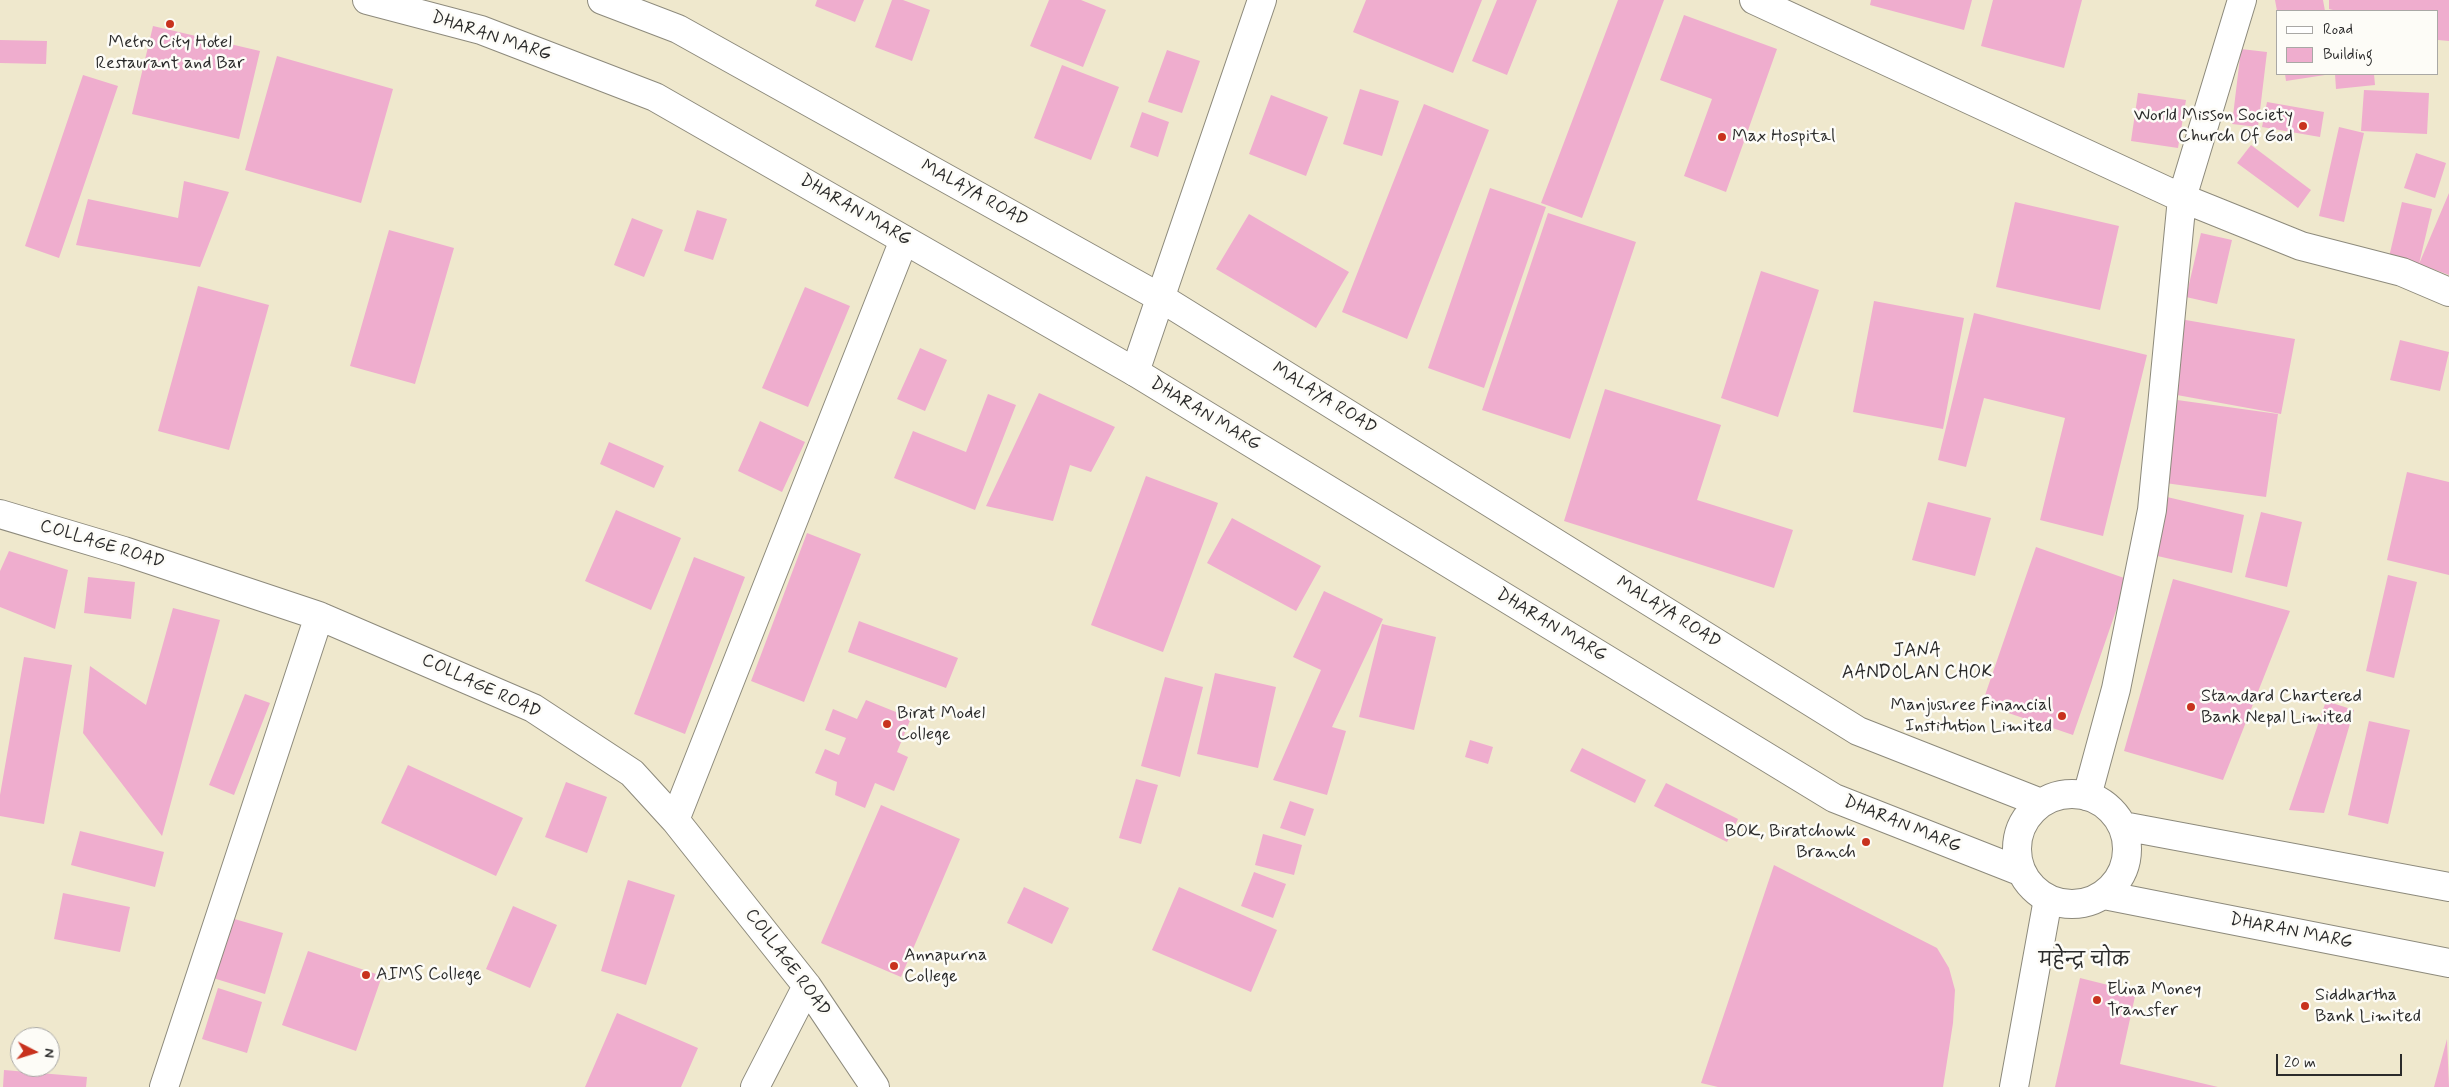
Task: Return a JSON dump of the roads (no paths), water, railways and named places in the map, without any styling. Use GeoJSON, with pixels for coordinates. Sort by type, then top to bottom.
{"type":"FeatureCollection","features":[{"type":"Feature","properties":{"kind":"main road","name":"DHARAN MARG"},"geometry":{"type":"LineString","coordinates":[[367,0],[481,30],[655,97],[1135,372],[1834,798],[2022,872]]}},
{"type":"Feature","properties":{"kind":"main road","name":"MALAYA ROAD"},"geometry":{"type":"LineString","coordinates":[[602,0],[678,29],[1161,298],[1858,731],[2041,803]]}},
{"type":"Feature","properties":{"kind":"main road"},"geometry":{"type":"LineString","coordinates":[[1135,372],[1262,0]]}},
{"type":"Feature","properties":{"kind":"main road"},"geometry":{"type":"LineString","coordinates":[[1754,0],[2182,198],[2301,246],[2402,272],[2449,292]]}},
{"type":"Feature","properties":{"kind":"main road"},"geometry":{"type":"LineString","coordinates":[[2087,796],[2116,689],[2152,510],[2182,198],[2242,0]]}},
{"type":"Feature","properties":{"kind":"main road"},"geometry":{"type":"LineString","coordinates":[[675,820],[904,240]]}},
{"type":"Feature","properties":{"kind":"main road","name":"COLLAGE ROAD"},"geometry":{"type":"LineString","coordinates":[[0,514],[124,551],[319,616],[533,708],[632,773],[675,820],[807,986],[875,1087]]}},
{"type":"Feature","properties":{"kind":"main road"},"geometry":{"type":"LineString","coordinates":[[164,1087],[319,616]]}},
{"type":"Feature","properties":{"kind":"main road"},"geometry":{"type":"LineString","coordinates":[[2078,794],[2087,796],[2096,799],[2112,810],[2123,826],[2127,844],[2126,864],[2118,882],[2104,895],[2086,903],[2067,905],[2048,899],[2033,888],[2022,872],[2017,854],[2019,834],[2027,817],[2041,803],[2058,796],[2078,794]]}},
{"type":"Feature","properties":{"kind":"main road"},"geometry":{"type":"LineString","coordinates":[[2123,826],[2449,886]]}},
{"type":"Feature","properties":{"kind":"main road","name":"DHARAN MARG"},"geometry":{"type":"LineString","coordinates":[[2104,895],[2449,963]]}},
{"type":"Feature","properties":{"kind":"main road"},"geometry":{"type":"LineString","coordinates":[[2014,1087],[2048,899]]}},
{"type":"Feature","properties":{"kind":"main road"},"geometry":{"type":"LineString","coordinates":[[755,1087],[807,986]]}},
{"type":"Feature","properties":{"kind":"place","name":"Metro City Hotel Restaurant and Bar"},"geometry":{"type":"Point","coordinates":[170,24]}},
{"type":"Feature","properties":{"kind":"place","name":"World Misson Society Church Of God"},"geometry":{"type":"Point","coordinates":[2303,126]}},
{"type":"Feature","properties":{"kind":"place","name":"Max Hospital"},"geometry":{"type":"Point","coordinates":[1722,137]}},
{"type":"Feature","properties":{"kind":"place","name":"Standard Chartered Bank Nepal Limited"},"geometry":{"type":"Point","coordinates":[2191,707]}},
{"type":"Feature","properties":{"kind":"place","name":"Manjushree Financial Institution Limited"},"geometry":{"type":"Point","coordinates":[2062,716]}},
{"type":"Feature","properties":{"kind":"place","name":"Birat Model College"},"geometry":{"type":"Point","coordinates":[887,724]}},
{"type":"Feature","properties":{"kind":"place","name":"BOK, Biratchowk Branch"},"geometry":{"type":"Point","coordinates":[1866,842]}},
{"type":"Feature","properties":{"kind":"place","name":"Annapurna College"},"geometry":{"type":"Point","coordinates":[894,966]}},
{"type":"Feature","properties":{"kind":"place","name":"AIMS College"},"geometry":{"type":"Point","coordinates":[366,975]}},
{"type":"Feature","properties":{"kind":"place","name":"Elina Money Transfer"},"geometry":{"type":"Point","coordinates":[2097,1000]}},
{"type":"Feature","properties":{"kind":"place","name":"Siddhartha Bank Limited"},"geometry":{"type":"Point","coordinates":[2305,1006]}},
{"type":"Feature","properties":{"kind":"district","name":"JANA AANDOLAN CHOK"},"geometry":{"type":"Point","coordinates":[1917,663]}},
{"type":"Feature","properties":{"kind":"district","name":"महेन्द्र चोक"},"geometry":{"type":"Point","coordinates":[2084,962]}}]}
